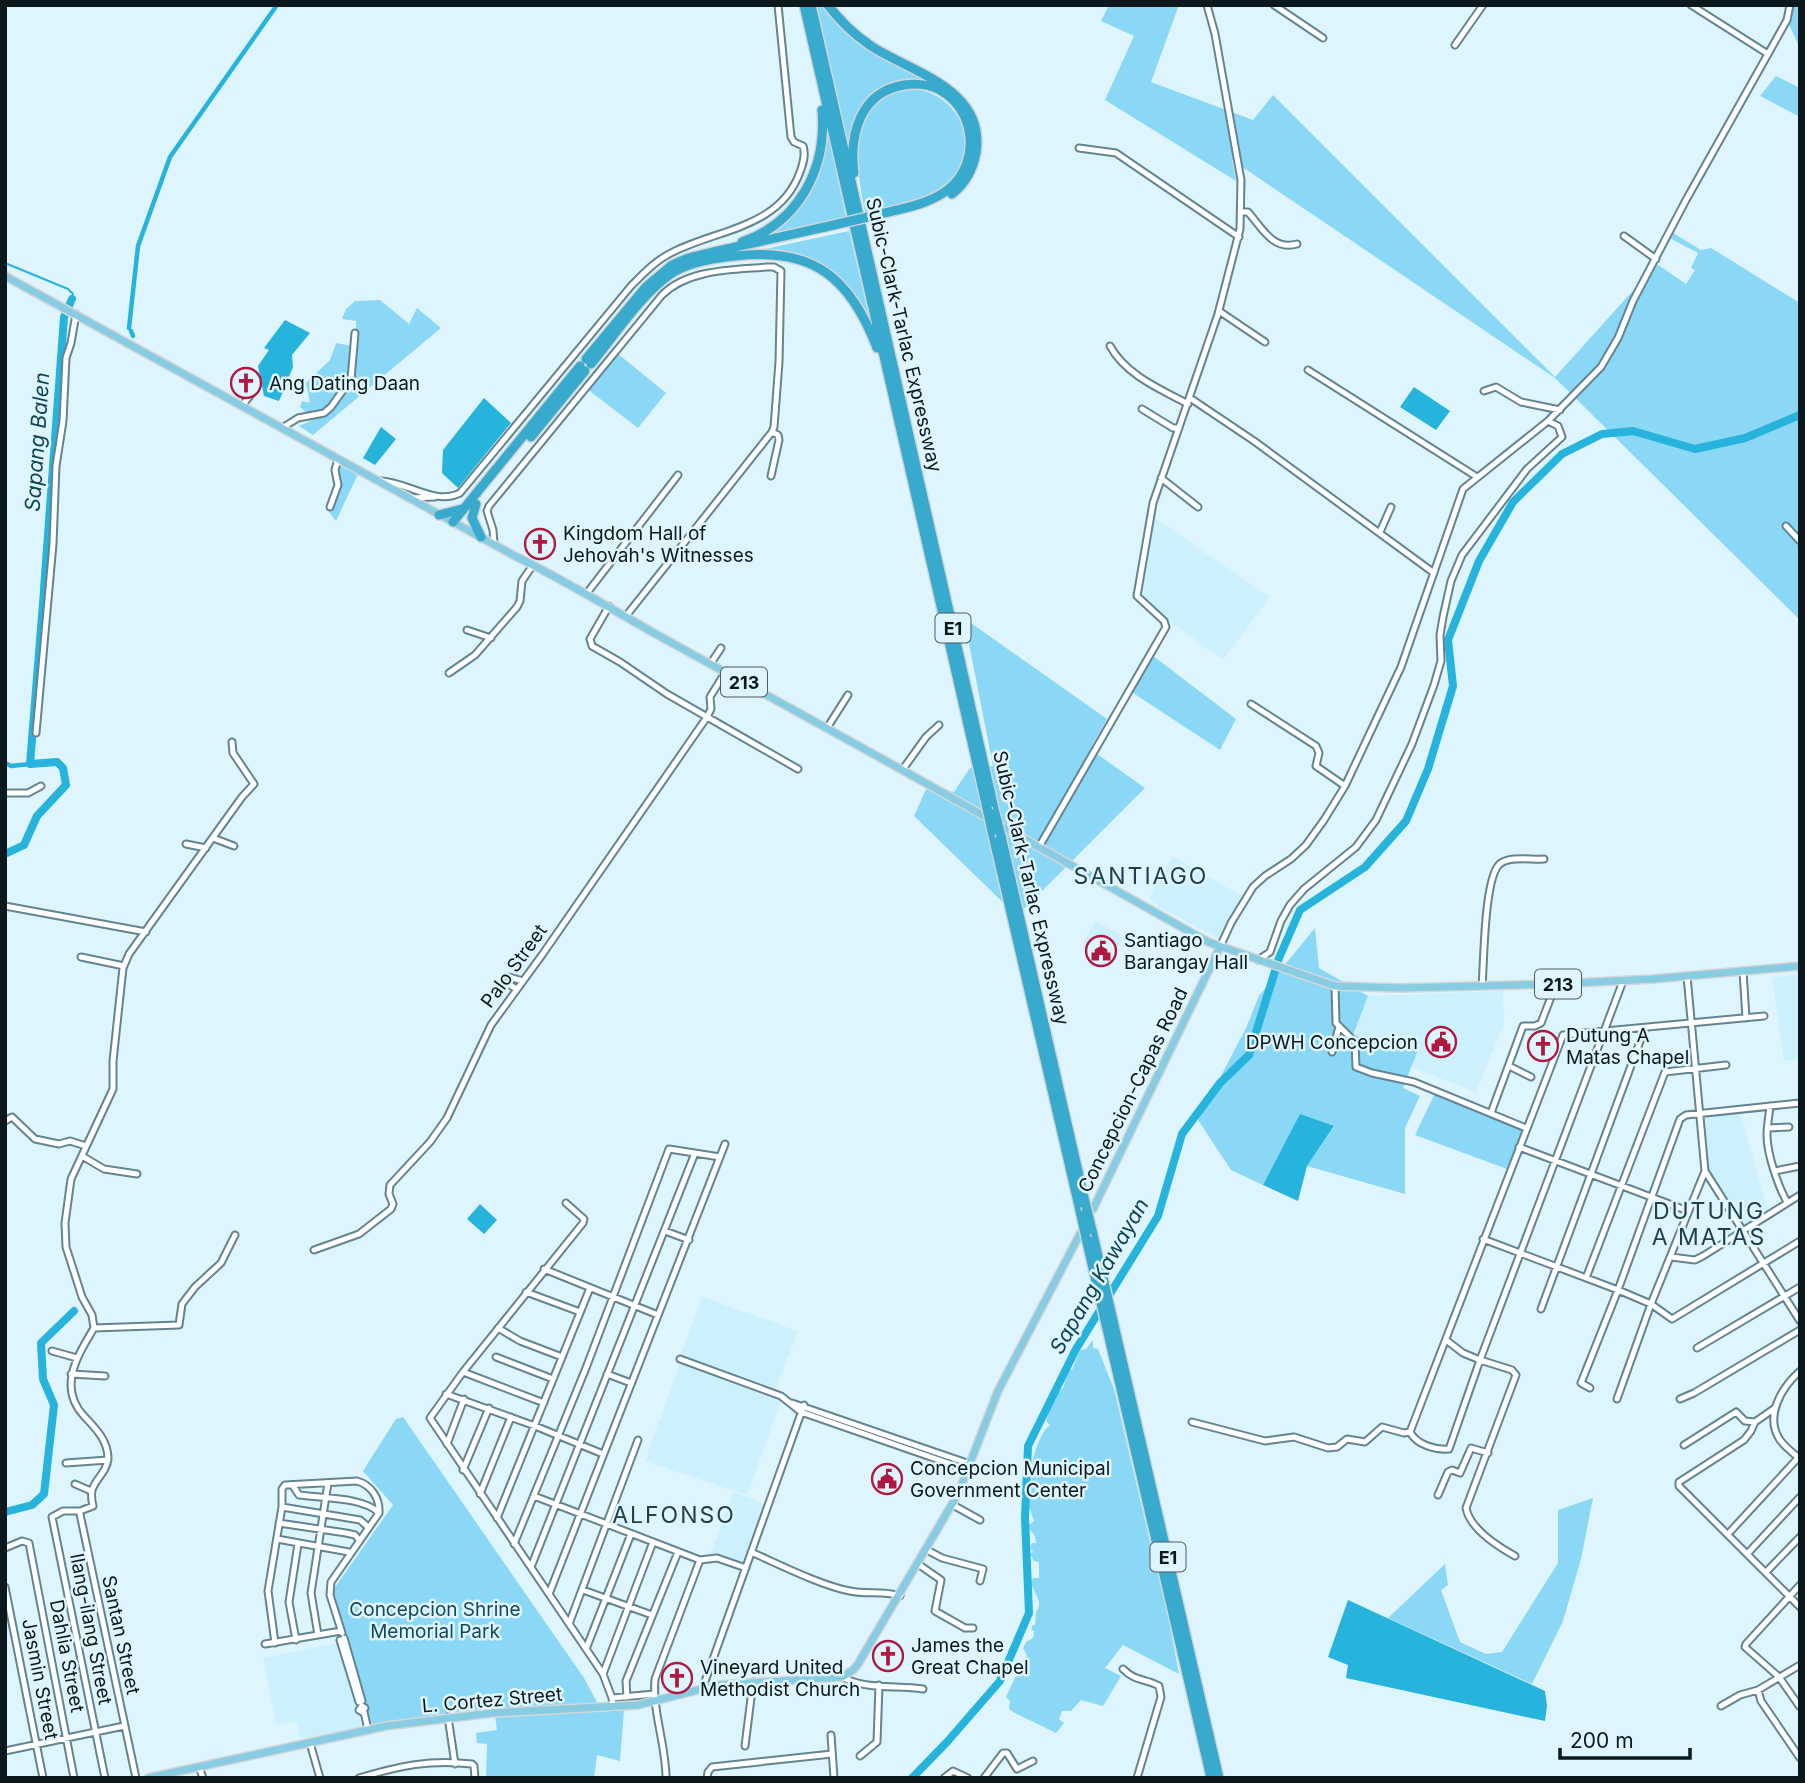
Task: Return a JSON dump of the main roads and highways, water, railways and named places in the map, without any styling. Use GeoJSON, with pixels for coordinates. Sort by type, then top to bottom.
{"type":"FeatureCollection","features":[{"type":"Feature","properties":{"kind":"highway","name":"Subic-Clark-Tarlac Expressway"},"geometry":{"type":"LineString","coordinates":[[803,5],[989,813],[999,831],[1086,1210],[1086,1233],[1096,1260],[1211,1778]]}},
{"type":"Feature","properties":{"kind":"highway","name":"Subic-Clark-Tarlac Expressway"},"geometry":{"type":"LineString","coordinates":[[811,5],[989,813]]}},
{"type":"Feature","properties":{"kind":"highway"},"geometry":{"type":"LineString","coordinates":[[456,524],[586,365],[651,290],[666,277],[719,254],[922,209],[955,192],[971,170],[977,146],[976,132],[967,109],[953,92],[873,47],[850,30],[828,5]]}},
{"type":"Feature","properties":{"kind":"highway"},"geometry":{"type":"LineString","coordinates":[[719,254],[770,228],[793,208],[808,188],[818,164],[822,136],[817,68]]}},
{"type":"Feature","properties":{"kind":"highway"},"geometry":{"type":"LineString","coordinates":[[857,209],[852,148],[859,118],[878,94],[892,87],[907,84],[933,87],[951,98],[965,117],[971,140],[968,161],[964,171],[951,187],[936,198],[881,217]]}},
{"type":"Feature","properties":{"kind":"highway"},"geometry":{"type":"LineString","coordinates":[[719,254],[780,255],[800,260],[823,271],[856,303],[868,324],[888,376]]}},
{"type":"Feature","properties":{"kind":"highway"},"geometry":{"type":"LineString","coordinates":[[439,515],[458,511],[473,502]]}},
{"type":"Feature","properties":{"kind":"highway"},"geometry":{"type":"LineString","coordinates":[[473,502],[472,518],[481,537]]}},
{"type":"Feature","properties":{"kind":"highway","name":"Subic-Clark-Tarlac Expressway"},"geometry":{"type":"LineString","coordinates":[[1114,1340],[1219,1778]]}},
{"type":"Feature","properties":{"kind":"main road","name":"213"},"geometry":{"type":"LineString","coordinates":[[5,276],[439,515],[587,593],[827,728],[989,813]]}},
{"type":"Feature","properties":{"kind":"main road","name":"213"},"geometry":{"type":"LineString","coordinates":[[999,831],[1039,848],[1220,947],[1335,986],[1400,988],[1556,984],[1800,966]]}},
{"type":"Feature","properties":{"kind":"main road","name":"Concepcion-Capas Road"},"geometry":{"type":"LineString","coordinates":[[1086,1210],[1220,947]]}},
{"type":"Feature","properties":{"kind":"main road","name":"L. Cortez Street"},"geometry":{"type":"LineString","coordinates":[[148,1778],[367,1730],[448,1717],[612,1703],[703,1687],[842,1677],[858,1664],[953,1505],[998,1391],[1086,1233]]}},
{"type":"Feature","properties":{"kind":"waterway"},"geometry":{"type":"LineString","coordinates":[[129,328],[138,246],[170,157],[277,5]]}},
{"type":"Feature","properties":{"kind":"waterway"},"geometry":{"type":"LineString","coordinates":[[5,263],[68,289],[73,294],[72,299]]}},
{"type":"Feature","properties":{"kind":"waterway","name":"Sapang Balen"},"geometry":{"type":"LineString","coordinates":[[44,589],[64,317],[72,299]]}},
{"type":"Feature","properties":{"kind":"waterway"},"geometry":{"type":"LineString","coordinates":[[131,331],[133,336]]}},
{"type":"Feature","properties":{"kind":"waterway","name":"Sapang Kawayan"},"geometry":{"type":"LineString","coordinates":[[912,1778],[1000,1681],[1029,1613],[1025,1518],[1028,1446],[1076,1349],[1158,1216],[1182,1134],[1220,1083],[1249,1055],[1279,958],[1300,910],[1365,867],[1406,821],[1428,769],[1453,686],[1448,640],[1479,561],[1513,502],[1562,454],[1602,434],[1633,431],[1695,449],[1745,438],[1800,415]]}},
{"type":"Feature","properties":{"kind":"waterway","name":"Sapang Balen"},"geometry":{"type":"LineString","coordinates":[[5,854],[24,845],[37,816],[66,785],[63,768],[57,762],[30,764],[44,591]]}},
{"type":"Feature","properties":{"kind":"waterway"},"geometry":{"type":"LineString","coordinates":[[5,763],[11,766],[30,764]]}},
{"type":"Feature","properties":{"kind":"waterway"},"geometry":{"type":"LineString","coordinates":[[5,1512],[32,1505],[44,1494],[54,1405],[43,1379],[41,1343],[74,1311]]}},
{"type":"Feature","properties":{"kind":"place","name":"Ang Dating Daan"},"geometry":{"type":"Point","coordinates":[246,383]}},
{"type":"Feature","properties":{"kind":"place","name":"Kingdom Hall of Jehovah's Witnesses"},"geometry":{"type":"Point","coordinates":[540,544]}},
{"type":"Feature","properties":{"kind":"place","name":"Santiago Barangay Hall"},"geometry":{"type":"Point","coordinates":[1101,951]}},
{"type":"Feature","properties":{"kind":"place","name":"DPWH Concepcion"},"geometry":{"type":"Point","coordinates":[1441,1042]}},
{"type":"Feature","properties":{"kind":"place","name":"Dutung A Matas Chapel"},"geometry":{"type":"Point","coordinates":[1543,1046]}},
{"type":"Feature","properties":{"kind":"place","name":"Concepcion Municipal Government Center"},"geometry":{"type":"Point","coordinates":[887,1479]}},
{"type":"Feature","properties":{"kind":"place","name":"James the Great Chapel"},"geometry":{"type":"Point","coordinates":[888,1656]}},
{"type":"Feature","properties":{"kind":"place","name":"Vineyard United Methodist Church"},"geometry":{"type":"Point","coordinates":[677,1678]}},
{"type":"Feature","properties":{"kind":"district","name":"SANTIAGO"},"geometry":{"type":"Point","coordinates":[1141,876]}},
{"type":"Feature","properties":{"kind":"district","name":"DUTUNG A MATAS"},"geometry":{"type":"Point","coordinates":[1709,1224]}},
{"type":"Feature","properties":{"kind":"district","name":"ALFONSO"},"geometry":{"type":"Point","coordinates":[674,1515]}},
{"type":"Feature","properties":{"kind":"park label","name":"Concepcion Shrine Memorial Park"},"geometry":{"type":"Point","coordinates":[435,1620]}}]}
